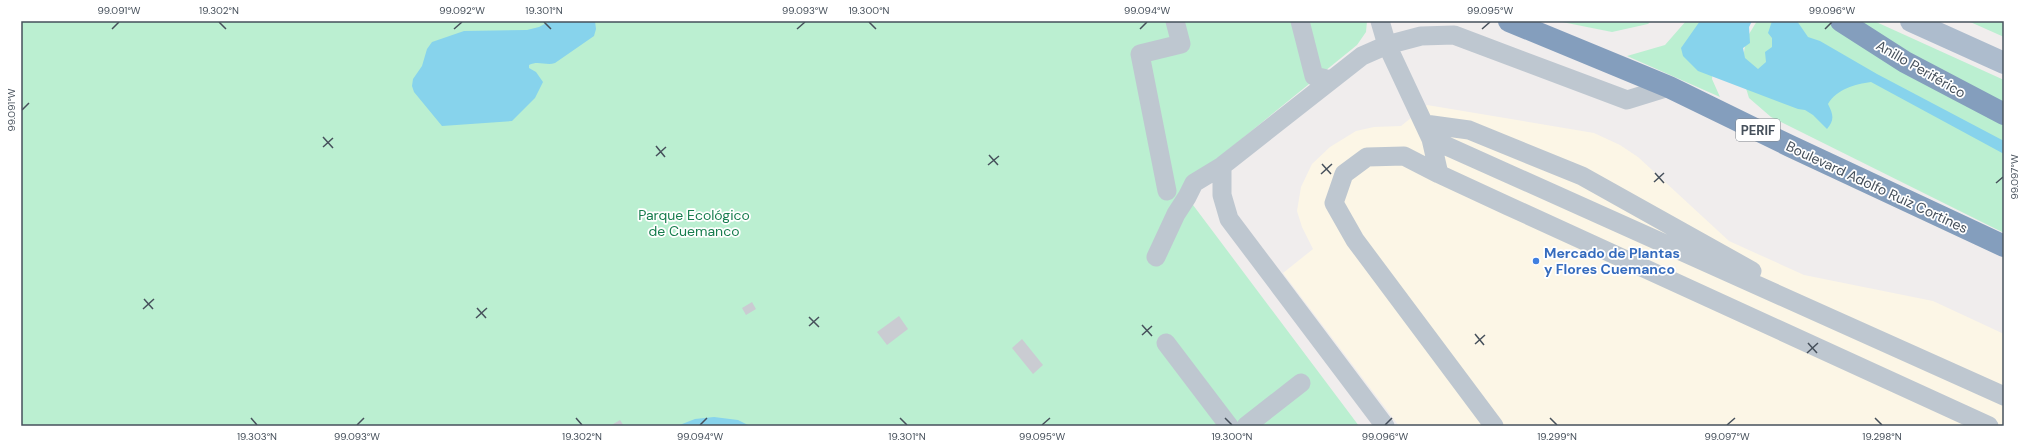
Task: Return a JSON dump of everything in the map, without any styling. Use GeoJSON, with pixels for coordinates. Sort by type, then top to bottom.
{"type":"FeatureCollection","features":[{"type":"Feature","properties":{"kind":"highway","name":"Boulevard Adolfo Ruiz Cortines"},"geometry":{"type":"LineString","coordinates":[[1509,21],[1669,87],[1790,146],[2004,246]]}},
{"type":"Feature","properties":{"kind":"highway","name":"Anillo Periférico"},"geometry":{"type":"LineString","coordinates":[[1842,22],[1905,62],[2004,114]]}},
{"type":"Feature","properties":{"kind":"main road"},"geometry":{"type":"LineString","coordinates":[[1911,21],[2004,63]]}},
{"type":"Feature","properties":{"kind":"street"},"geometry":{"type":"LineString","coordinates":[[1167,191],[1140,54],[1181,44],[1176,21]]}},
{"type":"Feature","properties":{"kind":"street"},"geometry":{"type":"LineString","coordinates":[[1300,21],[1314,76],[1331,80]]}},
{"type":"Feature","properties":{"kind":"street"},"geometry":{"type":"LineString","coordinates":[[1380,21],[1387,45],[1428,131],[1439,174]]}},
{"type":"Feature","properties":{"kind":"street"},"geometry":{"type":"LineString","coordinates":[[1156,257],[1176,214],[1194,184],[1222,166],[1362,56],[1387,45],[1421,36],[1454,34],[1627,100],[1669,87]]}},
{"type":"Feature","properties":{"kind":"street"},"geometry":{"type":"LineString","coordinates":[[1428,131],[1469,130],[1543,159],[1596,184],[1761,276],[1782,297]]}},
{"type":"Feature","properties":{"kind":"street"},"geometry":{"type":"LineString","coordinates":[[1428,131],[1531,184],[2004,396]]}},
{"type":"Feature","properties":{"kind":"street"},"geometry":{"type":"LineString","coordinates":[[1494,426],[1354,240],[1334,203],[1344,174],[1367,157],[1404,156],[1439,174],[1741,314],[1760,321],[1990,426]]}},
{"type":"Feature","properties":{"kind":"street"},"geometry":{"type":"LineString","coordinates":[[1531,184],[1543,159]]}},
{"type":"Feature","properties":{"kind":"street"},"geometry":{"type":"LineString","coordinates":[[1222,166],[1222,194],[1229,219],[1385,426]]}},
{"type":"Feature","properties":{"kind":"street"},"geometry":{"type":"LineString","coordinates":[[1584,208],[1596,184]]}},
{"type":"Feature","properties":{"kind":"street"},"geometry":{"type":"LineString","coordinates":[[1166,343],[1229,426]]}},
{"type":"Feature","properties":{"kind":"street"},"geometry":{"type":"LineString","coordinates":[[1246,426],[1301,383]]}},
{"type":"Feature","properties":{"kind":"shaded area","name":"Mercado de Plantas y Flores Cuemanco"},"geometry":{"type":"Polygon","coordinates":[[[1427,105],[1594,133],[1620,145],[1638,157],[1729,241],[1804,275],[1933,301],[2004,334],[2004,426],[1399,426],[1283,273],[1313,249],[1302,227],[1297,211],[1301,187],[1312,164],[1330,147],[1356,131],[1374,127],[1401,126],[1427,105]]]}},
{"type":"Feature","properties":{"kind":"green space","name":"Parque Ecológico de Cuemanco"},"geometry":{"type":"Polygon","coordinates":[[[21,21],[1367,21],[1366,32],[1357,45],[1190,181],[1187,197],[1359,426],[21,426],[21,21]]]}},
{"type":"Feature","properties":{"kind":"green space"},"geometry":{"type":"Polygon","coordinates":[[[1557,21],[1651,21],[1648,24],[1612,32],[1557,21]]]}},
{"type":"Feature","properties":{"kind":"green space"},"geometry":{"type":"Polygon","coordinates":[[[1686,21],[1727,21],[1716,41],[1712,79],[1720,97],[1627,56],[1665,45],[1686,21]]]}},
{"type":"Feature","properties":{"kind":"green space"},"geometry":{"type":"Polygon","coordinates":[[[1757,21],[1874,21],[2004,80],[2004,233],[1771,117],[1749,98],[1741,72],[1746,39],[1757,21]]]}},
{"type":"Feature","properties":{"kind":"green space"},"geometry":{"type":"Polygon","coordinates":[[[1968,21],[2004,21],[2004,37],[1968,21]]]}},
{"type":"Feature","properties":{"kind":"water"},"geometry":{"type":"Polygon","coordinates":[[[550,21],[595,21],[596,29],[594,36],[555,63],[536,63],[529,65],[529,68],[536,72],[543,82],[535,98],[512,121],[442,126],[414,92],[412,86],[413,79],[422,66],[427,49],[432,42],[464,31],[527,30],[539,27],[550,21]]]}},
{"type":"Feature","properties":{"kind":"water"},"geometry":{"type":"Polygon","coordinates":[[[1700,21],[1752,21],[1749,27],[1750,43],[1743,48],[1745,58],[1758,69],[1766,62],[1765,52],[1772,47],[1772,38],[1768,33],[1772,21],[1797,21],[1808,37],[1820,41],[1877,74],[2004,141],[2004,154],[1871,82],[1847,88],[1832,99],[1828,104],[1832,114],[1832,120],[1827,129],[1813,115],[1805,110],[1798,109],[1698,71],[1683,56],[1681,48],[1700,21]]]}},
{"type":"Feature","properties":{"kind":"water"},"geometry":{"type":"Polygon","coordinates":[[[714,417],[738,420],[750,426],[677,426],[695,419],[714,417]]]}},
{"type":"Feature","properties":{"kind":"building"},"geometry":{"type":"Polygon","coordinates":[[[752,302],[756,309],[746,315],[742,308],[752,302]]]}},
{"type":"Feature","properties":{"kind":"building"},"geometry":{"type":"Polygon","coordinates":[[[899,316],[908,329],[887,345],[877,332],[899,316]]]}},
{"type":"Feature","properties":{"kind":"building"},"geometry":{"type":"Polygon","coordinates":[[[1022,339],[1043,365],[1033,374],[1012,348],[1022,339]]]}},
{"type":"Feature","properties":{"kind":"building"},"geometry":{"type":"Polygon","coordinates":[[[620,420],[624,426],[610,426],[620,420]]]}},
{"type":"Feature","properties":{"kind":"place","name":"Mercado de Plantas y Flores Cuemanco"},"geometry":{"type":"Point","coordinates":[1536,261]}}]}
